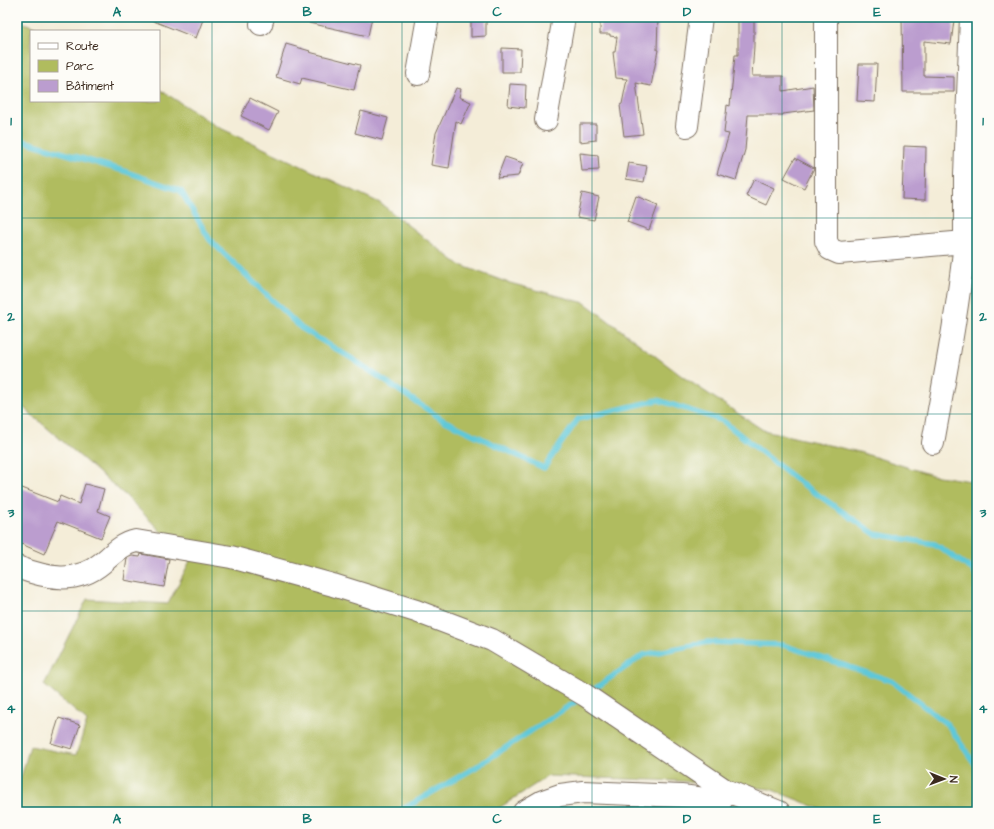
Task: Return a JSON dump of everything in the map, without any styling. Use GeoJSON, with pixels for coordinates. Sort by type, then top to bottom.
{"type":"FeatureCollection","features":[{"type":"Feature","properties":{"kind":"street"},"geometry":{"type":"LineString","coordinates":[[418,74],[428,17]]}},
{"type":"Feature","properties":{"kind":"street"},"geometry":{"type":"LineString","coordinates":[[546,120],[564,17]]}},
{"type":"Feature","properties":{"kind":"street"},"geometry":{"type":"LineString","coordinates":[[687,126],[700,35],[701,17]]}},
{"type":"Feature","properties":{"kind":"street"},"geometry":{"type":"LineString","coordinates":[[826,17],[826,241],[830,249],[839,253],[971,242]]}},
{"type":"Feature","properties":{"kind":"street"},"geometry":{"type":"LineString","coordinates":[[933,443],[960,291],[971,242],[973,58],[971,17]]}},
{"type":"Feature","properties":{"kind":"street"},"geometry":{"type":"LineString","coordinates":[[17,567],[45,576],[64,578],[81,574],[98,566],[128,542],[136,541],[231,557],[333,585],[416,611],[492,640],[585,695],[721,801]]}},
{"type":"Feature","properties":{"kind":"street"},"geometry":{"type":"LineString","coordinates":[[524,812],[543,801],[583,792],[681,796],[721,801],[779,812]]}},
{"type":"Feature","properties":{"kind":"green space"},"geometry":{"type":"Polygon","coordinates":[[[17,20],[42,30],[30,30],[30,102],[160,102],[160,90],[216,126],[380,203],[460,265],[506,282],[585,303],[683,377],[763,430],[859,452],[932,475],[977,482],[977,812],[828,812],[770,789],[678,781],[548,776],[493,812],[17,812],[17,791],[30,746],[76,755],[87,721],[44,685],[87,599],[168,604],[190,561],[125,495],[17,402],[17,20]]]}},
{"type":"Feature","properties":{"kind":"building"},"geometry":{"type":"Polygon","coordinates":[[[146,17],[204,17],[196,38],[146,17]]]}},
{"type":"Feature","properties":{"kind":"building"},"geometry":{"type":"Polygon","coordinates":[[[310,17],[372,17],[368,36],[309,23],[310,17]]]}},
{"type":"Feature","properties":{"kind":"building"},"geometry":{"type":"Polygon","coordinates":[[[471,17],[486,17],[486,36],[471,37],[471,17]]]}},
{"type":"Feature","properties":{"kind":"building"},"geometry":{"type":"Polygon","coordinates":[[[600,17],[658,17],[658,50],[651,86],[636,83],[643,134],[624,136],[620,105],[622,104],[627,79],[616,78],[613,52],[615,52],[617,37],[610,36],[610,34],[600,34],[600,17]]]}},
{"type":"Feature","properties":{"kind":"building"},"geometry":{"type":"Polygon","coordinates":[[[738,17],[754,17],[752,76],[783,76],[783,91],[813,86],[814,110],[783,115],[748,115],[745,150],[736,180],[717,174],[729,134],[724,133],[727,105],[730,106],[735,55],[738,55],[738,17]]]}},
{"type":"Feature","properties":{"kind":"building"},"geometry":{"type":"Polygon","coordinates":[[[902,17],[925,17],[954,20],[951,44],[924,41],[924,76],[954,77],[954,92],[903,92],[902,17]]]}},
{"type":"Feature","properties":{"kind":"building"},"geometry":{"type":"Polygon","coordinates":[[[286,44],[310,51],[309,52],[360,65],[354,90],[302,78],[300,84],[276,77],[286,44]]]}},
{"type":"Feature","properties":{"kind":"building"},"geometry":{"type":"Polygon","coordinates":[[[502,48],[521,49],[520,72],[502,72],[502,48]]]}},
{"type":"Feature","properties":{"kind":"building"},"geometry":{"type":"Polygon","coordinates":[[[859,64],[877,64],[875,102],[857,101],[859,64]]]}},
{"type":"Feature","properties":{"kind":"building"},"geometry":{"type":"Polygon","coordinates":[[[510,84],[526,85],[525,108],[508,106],[510,84]]]}},
{"type":"Feature","properties":{"kind":"building"},"geometry":{"type":"Polygon","coordinates":[[[456,88],[461,89],[459,97],[471,102],[461,124],[456,121],[449,168],[431,165],[436,133],[456,88]]]}},
{"type":"Feature","properties":{"kind":"building"},"geometry":{"type":"Polygon","coordinates":[[[250,98],[278,112],[269,130],[241,116],[250,98]]]}},
{"type":"Feature","properties":{"kind":"building"},"geometry":{"type":"Polygon","coordinates":[[[361,111],[388,118],[382,140],[355,133],[361,111]]]}},
{"type":"Feature","properties":{"kind":"building"},"geometry":{"type":"Polygon","coordinates":[[[580,124],[596,124],[596,140],[580,142],[580,124]]]}},
{"type":"Feature","properties":{"kind":"building"},"geometry":{"type":"Polygon","coordinates":[[[904,146],[926,147],[925,200],[902,199],[904,146]]]}},
{"type":"Feature","properties":{"kind":"building"},"geometry":{"type":"Polygon","coordinates":[[[580,153],[598,155],[599,170],[582,171],[580,153]]]}},
{"type":"Feature","properties":{"kind":"building"},"geometry":{"type":"Polygon","coordinates":[[[505,157],[523,163],[518,176],[497,178],[505,157]]]}},
{"type":"Feature","properties":{"kind":"building"},"geometry":{"type":"Polygon","coordinates":[[[795,158],[814,168],[804,188],[784,178],[795,158]]]}},
{"type":"Feature","properties":{"kind":"building"},"geometry":{"type":"Polygon","coordinates":[[[629,163],[647,166],[644,182],[626,179],[629,163]]]}},
{"type":"Feature","properties":{"kind":"building"},"geometry":{"type":"Polygon","coordinates":[[[754,179],[774,188],[766,205],[746,196],[754,179]]]}},
{"type":"Feature","properties":{"kind":"building"},"geometry":{"type":"Polygon","coordinates":[[[582,193],[599,197],[594,220],[577,217],[582,193]]]}},
{"type":"Feature","properties":{"kind":"building"},"geometry":{"type":"Polygon","coordinates":[[[636,196],[658,205],[649,230],[627,222],[636,196]]]}},
{"type":"Feature","properties":{"kind":"building"},"geometry":{"type":"Polygon","coordinates":[[[85,484],[104,489],[98,511],[110,516],[101,538],[58,521],[44,554],[17,542],[17,486],[58,502],[60,496],[79,504],[85,484]]]}},
{"type":"Feature","properties":{"kind":"building"},"geometry":{"type":"Polygon","coordinates":[[[141,554],[169,559],[164,587],[124,580],[127,558],[132,556],[140,557],[141,554]]]}},
{"type":"Feature","properties":{"kind":"building"},"geometry":{"type":"Polygon","coordinates":[[[59,718],[80,725],[72,749],[51,743],[59,718]]]}},
{"type":"Feature","properties":{"kind":"waterway"},"geometry":{"type":"LineString","coordinates":[[17,139],[124,171],[181,191],[210,240],[301,328],[351,358],[443,420],[544,468],[578,419],[658,400],[723,421],[795,479],[875,534],[935,544],[973,570],[977,577]]}},
{"type":"Feature","properties":{"kind":"waterway"},"geometry":{"type":"LineString","coordinates":[[590,692],[643,655],[708,642],[783,645],[892,681],[948,725],[977,767]]}},
{"type":"Feature","properties":{"kind":"waterway"},"geometry":{"type":"LineString","coordinates":[[398,812],[476,767],[581,698]]}}]}
